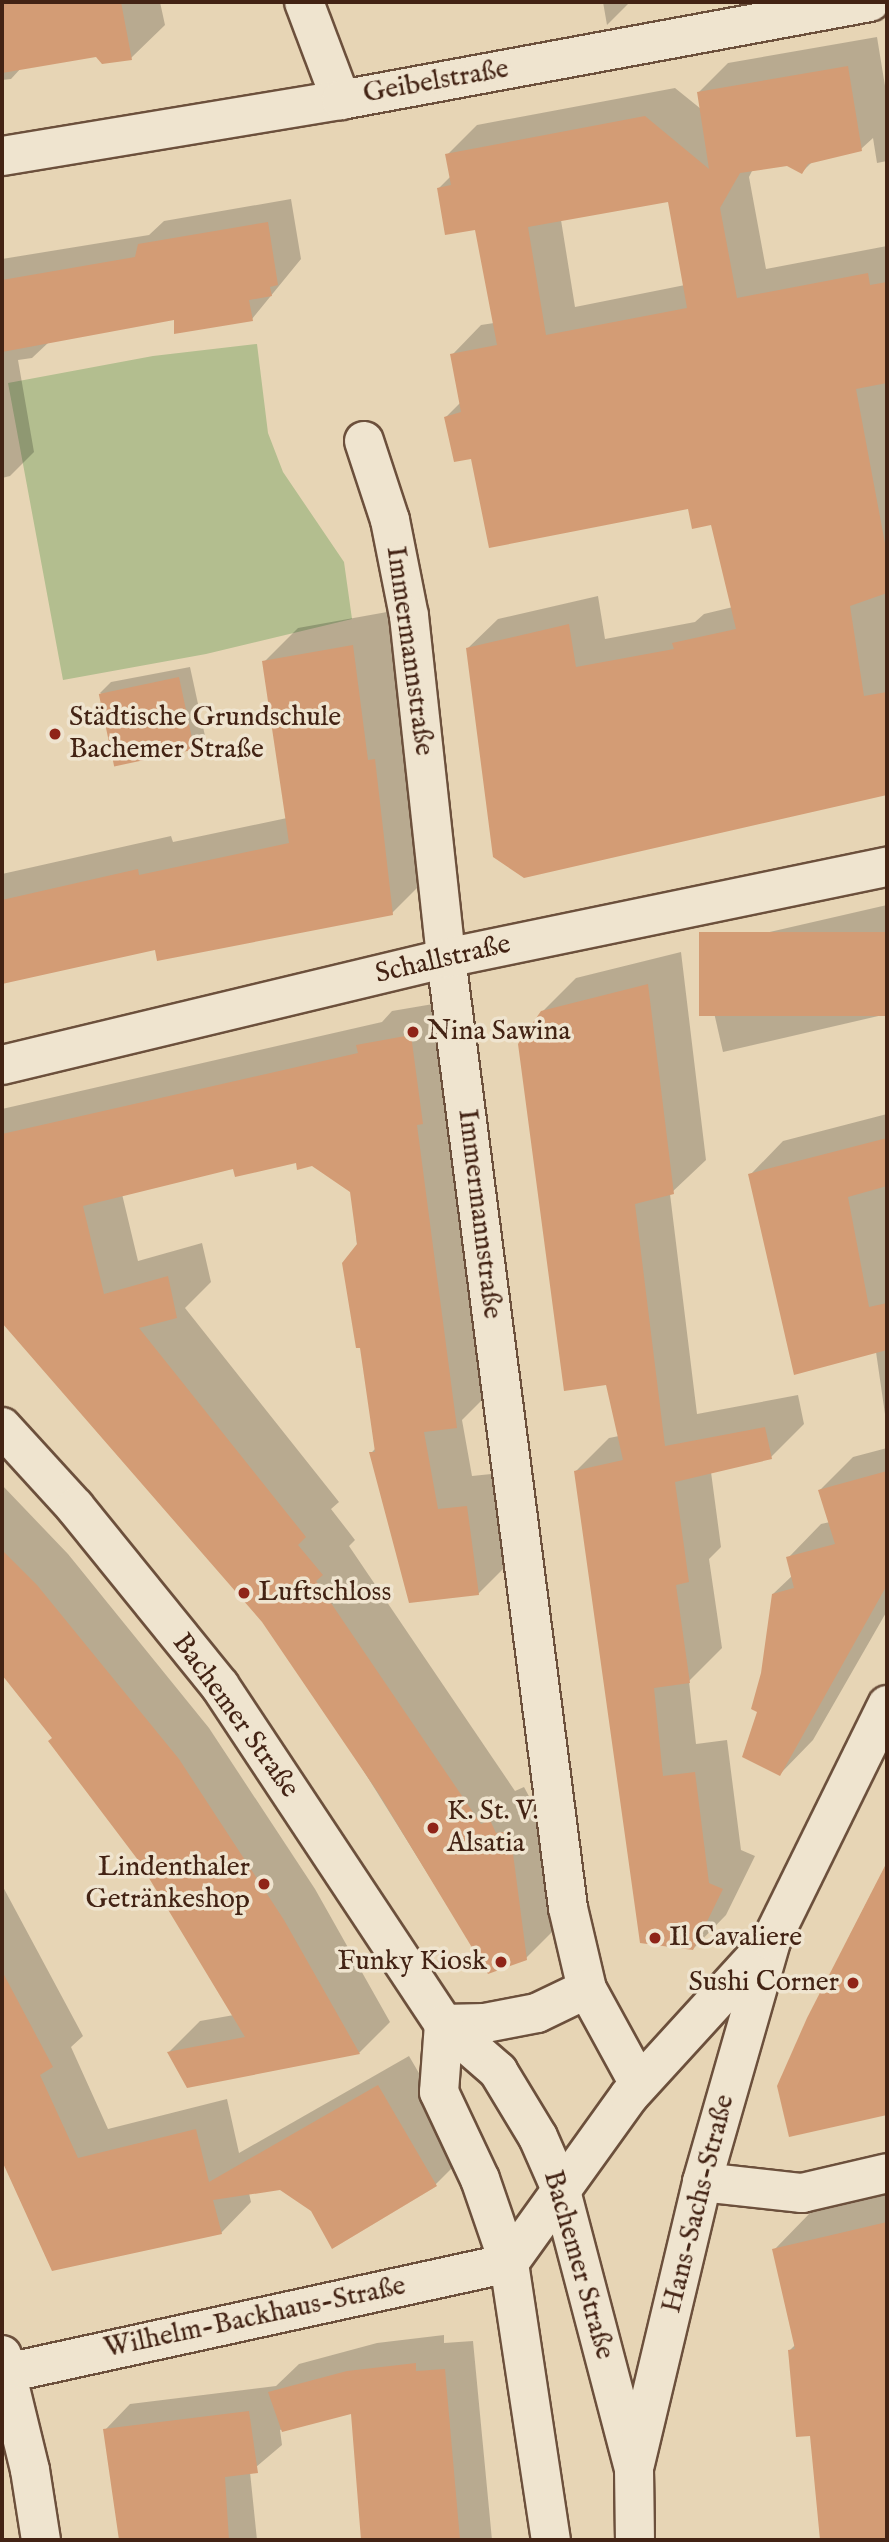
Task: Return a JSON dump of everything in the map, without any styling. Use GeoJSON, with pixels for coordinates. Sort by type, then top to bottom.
{"type":"FeatureCollection","features":[{"type":"Feature","properties":{"kind":"street"},"geometry":{"type":"LineString","coordinates":[[304,2],[341,100]]}},
{"type":"Feature","properties":{"kind":"street","name":"Geibelstraße"},"geometry":{"type":"LineString","coordinates":[[2,156],[341,100],[870,2]]}},
{"type":"Feature","properties":{"kind":"street","name":"Immermannstraße"},"geometry":{"type":"LineString","coordinates":[[364,441],[390,520],[409,616],[446,958],[568,1908],[587,1989],[639,2084]]}},
{"type":"Feature","properties":{"kind":"street","name":"Schallstraße"},"geometry":{"type":"LineString","coordinates":[[2,1065],[446,958],[887,867]]}},
{"type":"Feature","properties":{"kind":"street","name":"Bachemer Straße"},"geometry":{"type":"LineString","coordinates":[[2,1427],[75,1507],[220,1686],[444,2024],[498,2071],[538,2137],[560,2187],[634,2469],[635,2540]]}},
{"type":"Feature","properties":{"kind":"street","name":"Hans-Sachs-Straße"},"geometry":{"type":"LineString","coordinates":[[634,2469],[702,2182],[771,1941],[887,1705]]}},
{"type":"Feature","properties":{"kind":"street","name":"Hans-Sachs-Straße"},"geometry":{"type":"LineString","coordinates":[[509,2263],[560,2187],[639,2084],[771,1941]]}},
{"type":"Feature","properties":{"kind":"street"},"geometry":{"type":"LineString","coordinates":[[551,2540],[509,2263],[480,2179],[439,2092],[444,2024],[485,2023],[537,2013],[587,1989]]}},
{"type":"Feature","properties":{"kind":"street"},"geometry":{"type":"LineString","coordinates":[[702,2182],[802,2193],[887,2173]]}},
{"type":"Feature","properties":{"kind":"street","name":"Wilhelm-Backhaus-Straße"},"geometry":{"type":"LineString","coordinates":[[3,2367],[509,2263]]}},
{"type":"Feature","properties":{"kind":"street"},"geometry":{"type":"LineString","coordinates":[[3,2367],[41,2540]]}},
{"type":"Feature","properties":{"kind":"green space"},"geometry":{"type":"Polygon","coordinates":[[[257,344],[268,433],[283,472],[344,562],[352,619],[206,654],[63,680],[8,383],[153,356],[257,344]]]}},
{"type":"Feature","properties":{"kind":"building"},"geometry":{"type":"Polygon","coordinates":[[[2,2],[121,2],[132,60],[102,64],[96,57],[2,73],[2,2]]]}},
{"type":"Feature","properties":{"kind":"building"},"geometry":{"type":"Polygon","coordinates":[[[848,66],[862,151],[808,164],[802,174],[787,166],[740,173],[720,208],[737,298],[868,273],[870,285],[887,282],[887,383],[856,389],[887,554],[887,593],[850,606],[864,696],[887,692],[887,795],[524,878],[493,857],[466,648],[569,624],[576,667],[674,649],[672,643],[736,629],[711,525],[692,529],[688,509],[489,548],[471,459],[454,462],[444,417],[461,412],[450,354],[497,345],[475,230],[445,235],[437,188],[451,185],[445,154],[645,116],[709,169],[697,92],[848,66]],[[668,202],[528,227],[546,335],[687,308],[668,202]]]}},
{"type":"Feature","properties":{"kind":"building"},"geometry":{"type":"Polygon","coordinates":[[[268,222],[278,285],[270,287],[272,296],[249,300],[253,321],[174,334],[174,320],[2,352],[2,280],[135,257],[138,244],[268,222]]]}},
{"type":"Feature","properties":{"kind":"building"},"geometry":{"type":"Polygon","coordinates":[[[353,645],[368,760],[375,759],[393,915],[157,961],[155,950],[2,984],[2,900],[138,869],[139,875],[289,843],[262,661],[353,645]]]}},
{"type":"Feature","properties":{"kind":"building"},"geometry":{"type":"Polygon","coordinates":[[[179,677],[194,749],[114,766],[99,694],[179,677]]]}},
{"type":"Feature","properties":{"kind":"building"},"geometry":{"type":"Polygon","coordinates":[[[699,932],[887,932],[887,1016],[699,1016],[699,932]]]}},
{"type":"Feature","properties":{"kind":"building"},"geometry":{"type":"Polygon","coordinates":[[[648,984],[674,1194],[635,1204],[665,1446],[765,1427],[772,1459],[675,1482],[689,1582],[676,1585],[690,1683],[654,1688],[663,1776],[695,1772],[709,1883],[723,1889],[693,1950],[640,1943],[574,1471],[623,1460],[606,1385],[564,1391],[518,1044],[541,1011],[648,984]]]}},
{"type":"Feature","properties":{"kind":"building"},"geometry":{"type":"Polygon","coordinates":[[[411,1035],[423,1124],[417,1125],[457,1428],[424,1432],[438,1509],[467,1506],[479,1595],[409,1603],[369,1452],[375,1452],[360,1348],[356,1348],[342,1263],[357,1244],[350,1192],[312,1166],[297,1170],[296,1163],[235,1177],[233,1169],[83,1206],[104,1294],[168,1276],[177,1318],[139,1328],[306,1537],[298,1545],[323,1575],[316,1581],[481,1824],[490,1820],[496,1833],[510,1831],[527,1960],[488,1974],[379,1794],[262,1622],[2,1323],[2,1134],[358,1053],[356,1045],[411,1035]]]}},
{"type":"Feature","properties":{"kind":"building"},"geometry":{"type":"Polygon","coordinates":[[[887,1138],[887,1186],[848,1197],[869,1307],[887,1303],[887,1350],[794,1375],[748,1174],[887,1138]]]}},
{"type":"Feature","properties":{"kind":"building"},"geometry":{"type":"Polygon","coordinates":[[[887,1471],[887,1585],[780,1776],[742,1757],[757,1712],[751,1709],[761,1673],[772,1594],[794,1588],[786,1557],[835,1544],[818,1490],[887,1471]]]}},
{"type":"Feature","properties":{"kind":"building"},"geometry":{"type":"Polygon","coordinates":[[[2,1550],[37,1585],[179,1759],[284,1920],[360,2054],[187,2088],[167,2052],[245,2037],[138,1860],[48,1741],[52,1738],[2,1675],[2,1550]]]}},
{"type":"Feature","properties":{"kind":"building"},"geometry":{"type":"Polygon","coordinates":[[[887,1862],[887,2115],[789,2137],[777,2086],[807,2018],[887,1862]]]}},
{"type":"Feature","properties":{"kind":"building"},"geometry":{"type":"Polygon","coordinates":[[[2,1971],[53,2067],[40,2075],[78,2158],[196,2129],[209,2182],[378,2085],[437,2186],[332,2249],[311,2211],[280,2190],[213,2200],[222,2234],[52,2271],[2,2161],[2,1971]]]}},
{"type":"Feature","properties":{"kind":"building"},"geometry":{"type":"Polygon","coordinates":[[[887,2222],[887,2540],[820,2540],[810,2436],[796,2437],[788,2350],[795,2349],[772,2249],[887,2222]]]}},
{"type":"Feature","properties":{"kind":"building"},"geometry":{"type":"Polygon","coordinates":[[[416,2363],[416,2371],[445,2369],[460,2540],[361,2540],[351,2414],[282,2432],[268,2392],[347,2371],[416,2363]]]}},
{"type":"Feature","properties":{"kind":"building"},"geometry":{"type":"Polygon","coordinates":[[[249,2411],[258,2473],[225,2477],[229,2540],[119,2540],[103,2429],[249,2411]]]}},
{"type":"Feature","properties":{"kind":"place","name":"Städtische Grundschule Bachemer Straße"},"geometry":{"type":"Point","coordinates":[55,734]}},
{"type":"Feature","properties":{"kind":"place","name":"Nina Sawina"},"geometry":{"type":"Point","coordinates":[413,1032]}},
{"type":"Feature","properties":{"kind":"place","name":"Luftschloss"},"geometry":{"type":"Point","coordinates":[244,1593]}},
{"type":"Feature","properties":{"kind":"place","name":"K. St. V. Alsatia"},"geometry":{"type":"Point","coordinates":[433,1828]}},
{"type":"Feature","properties":{"kind":"place","name":"Lindenthaler Getränkeshop"},"geometry":{"type":"Point","coordinates":[264,1884]}},
{"type":"Feature","properties":{"kind":"place","name":"Il Cavaliere"},"geometry":{"type":"Point","coordinates":[655,1938]}},
{"type":"Feature","properties":{"kind":"place","name":"Funky Kiosk"},"geometry":{"type":"Point","coordinates":[501,1962]}},
{"type":"Feature","properties":{"kind":"place","name":"Sushi Corner"},"geometry":{"type":"Point","coordinates":[853,1983]}}]}
